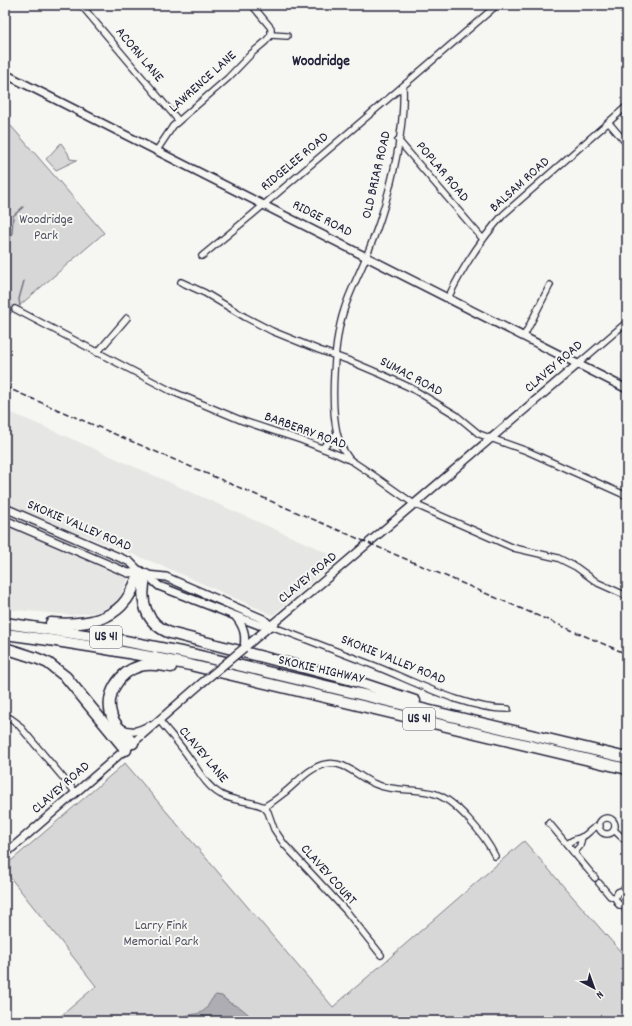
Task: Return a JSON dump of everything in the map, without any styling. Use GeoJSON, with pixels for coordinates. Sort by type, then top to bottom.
{"type":"FeatureCollection","features":[{"type":"Feature","properties":{"kind":"highway"},"geometry":{"type":"LineString","coordinates":[[5,618],[71,624],[104,618],[123,605],[143,573]]}},
{"type":"Feature","properties":{"kind":"highway"},"geometry":{"type":"LineString","coordinates":[[143,573],[145,608],[148,616],[161,629],[170,633],[352,680],[474,718],[486,725]]}},
{"type":"Feature","properties":{"kind":"highway","name":"SKOKIE HIGHWAY"},"geometry":{"type":"LineString","coordinates":[[5,623],[87,634],[180,652],[627,758]]}},
{"type":"Feature","properties":{"kind":"highway","name":"SKOKIE HIGHWAY"},"geometry":{"type":"LineString","coordinates":[[5,634],[124,651],[190,665],[627,769]]}},
{"type":"Feature","properties":{"kind":"highway"},"geometry":{"type":"LineString","coordinates":[[5,648],[48,663],[66,677],[129,747]]}},
{"type":"Feature","properties":{"kind":"highway"},"geometry":{"type":"LineString","coordinates":[[129,747],[116,724],[110,709],[111,696],[113,690],[123,675],[142,666],[163,665],[268,688],[314,694]]}},
{"type":"Feature","properties":{"kind":"street","name":"ACORN LANE"},"geometry":{"type":"LineString","coordinates":[[81,5],[178,120]]}},
{"type":"Feature","properties":{"kind":"street"},"geometry":{"type":"LineString","coordinates":[[252,5],[271,28],[271,36],[287,36]]}},
{"type":"Feature","properties":{"kind":"street"},"geometry":{"type":"LineString","coordinates":[[404,86],[497,5]]}},
{"type":"Feature","properties":{"kind":"street"},"geometry":{"type":"LineString","coordinates":[[619,5],[627,14]]}},
{"type":"Feature","properties":{"kind":"street","name":"LAWRENCE LANE"},"geometry":{"type":"LineString","coordinates":[[157,150],[166,134],[178,120],[228,78],[271,36]]}},
{"type":"Feature","properties":{"kind":"street","name":"RIDGE ROAD"},"geometry":{"type":"LineString","coordinates":[[5,74],[627,388]]}},
{"type":"Feature","properties":{"kind":"street","name":"OLD BRIAR ROAD"},"geometry":{"type":"LineString","coordinates":[[352,461],[346,454],[338,434],[335,419],[334,390],[338,335],[344,310],[366,257],[386,198],[398,140],[404,86]]}},
{"type":"Feature","properties":{"kind":"street","name":"RIDGELEE ROAD"},"geometry":{"type":"LineString","coordinates":[[202,256],[404,86]]}},
{"type":"Feature","properties":{"kind":"street","name":"BALSAM ROAD"},"geometry":{"type":"LineString","coordinates":[[448,298],[468,258],[482,238],[510,208],[627,106]]}},
{"type":"Feature","properties":{"kind":"street"},"geometry":{"type":"LineString","coordinates":[[609,123],[627,144]]}},
{"type":"Feature","properties":{"kind":"street","name":"POPLAR ROAD"},"geometry":{"type":"LineString","coordinates":[[398,140],[482,238]]}},
{"type":"Feature","properties":{"kind":"street","name":"SUMAC ROAD"},"geometry":{"type":"LineString","coordinates":[[181,282],[205,293],[245,317],[272,330],[383,375],[411,388],[456,416],[479,434],[527,451],[627,496]]}},
{"type":"Feature","properties":{"kind":"street"},"geometry":{"type":"LineString","coordinates":[[524,336],[550,285]]}},
{"type":"Feature","properties":{"kind":"street","name":"BARBERRY ROAD"},"geometry":{"type":"LineString","coordinates":[[15,309],[146,379],[217,411],[322,448],[352,461],[414,504],[514,548],[558,558],[576,567],[598,583],[627,596]]}},
{"type":"Feature","properties":{"kind":"street"},"geometry":{"type":"LineString","coordinates":[[97,353],[126,318]]}},
{"type":"Feature","properties":{"kind":"street","name":"CLAVEY ROAD"},"geometry":{"type":"LineString","coordinates":[[5,854],[203,682],[271,626],[627,322]]}},
{"type":"Feature","properties":{"kind":"street"},"geometry":{"type":"LineString","coordinates":[[322,448],[338,434]]}},
{"type":"Feature","properties":{"kind":"street","name":"SKOKIE VALLEY ROAD"},"geometry":{"type":"LineString","coordinates":[[5,508],[130,562],[159,586],[258,625],[271,626],[454,698],[479,706],[508,709]]}},
{"type":"Feature","properties":{"kind":"street","name":"SKOKIE VALLEY ROAD"},"geometry":{"type":"LineString","coordinates":[[5,520],[128,573],[143,573],[166,577],[263,619],[271,626]]}},
{"type":"Feature","properties":{"kind":"street"},"geometry":{"type":"LineString","coordinates":[[234,615],[245,632],[244,648]]}},
{"type":"Feature","properties":{"kind":"street"},"geometry":{"type":"LineString","coordinates":[[5,716],[17,723],[76,793]]}},
{"type":"Feature","properties":{"kind":"street"},"geometry":{"type":"LineString","coordinates":[[116,724],[126,731],[131,732],[141,730],[158,721]]}},
{"type":"Feature","properties":{"kind":"street","name":"CLAVEY LANE"},"geometry":{"type":"LineString","coordinates":[[158,721],[190,758],[208,784],[219,793],[235,800],[256,803],[264,807]]}},
{"type":"Feature","properties":{"kind":"street"},"geometry":{"type":"LineString","coordinates":[[264,807],[284,794],[309,772],[320,765],[330,763],[340,764],[363,778],[381,786],[439,795],[455,805],[470,821],[495,856]]}},
{"type":"Feature","properties":{"kind":"street","name":"CLAVEY COURT"},"geometry":{"type":"LineString","coordinates":[[264,807],[268,812],[274,829],[284,844],[347,912],[382,955]]}},
{"type":"Feature","properties":{"kind":"street"},"geometry":{"type":"LineString","coordinates":[[600,826],[602,821],[609,819],[614,824],[614,830],[627,842]]}},
{"type":"Feature","properties":{"kind":"street"},"geometry":{"type":"LineString","coordinates":[[549,823],[596,878]]}},
{"type":"Feature","properties":{"kind":"street"},"geometry":{"type":"LineString","coordinates":[[567,844],[573,839],[582,837],[596,826],[600,826]]}},
{"type":"Feature","properties":{"kind":"street"},"geometry":{"type":"LineString","coordinates":[[600,826],[601,830],[605,834],[614,830]]}},
{"type":"Feature","properties":{"kind":"street"},"geometry":{"type":"LineString","coordinates":[[574,852],[580,846],[582,837]]}},
{"type":"Feature","properties":{"kind":"street"},"geometry":{"type":"LineString","coordinates":[[599,883],[610,896],[615,898],[617,903],[626,904],[627,914]]}},
{"type":"Feature","properties":{"kind":"street"},"geometry":{"type":"LineString","coordinates":[[615,898],[618,892],[623,890],[627,892]]}},
{"type":"Feature","properties":{"kind":"shaded area"},"geometry":{"type":"Polygon","coordinates":[[[5,410],[339,558],[273,615],[165,567],[5,504],[5,410]]]}},
{"type":"Feature","properties":{"kind":"shaded area"},"geometry":{"type":"Polygon","coordinates":[[[5,525],[128,579],[117,603],[96,612],[71,615],[5,609],[5,525]]]}},
{"type":"Feature","properties":{"kind":"shaded area"},"geometry":{"type":"Polygon","coordinates":[[[216,995],[222,996],[230,1003],[241,1008],[256,1021],[178,1021],[181,1018],[202,1012],[216,995]]]}},
{"type":"Feature","properties":{"kind":"green space","name":"Woodridge Park"},"geometry":{"type":"Polygon","coordinates":[[[11,126],[104,233],[5,318],[5,131],[11,126]]]}},
{"type":"Feature","properties":{"kind":"green space"},"geometry":{"type":"Polygon","coordinates":[[[61,143],[70,159],[77,160],[56,170],[46,159],[61,143]]]}},
{"type":"Feature","properties":{"kind":"green space","name":"Larry Fink Memorial Park"},"geometry":{"type":"Polygon","coordinates":[[[125,763],[333,1007],[524,841],[627,959],[627,1021],[55,1021],[96,986],[5,871],[5,866],[125,763]]]}},
{"type":"Feature","properties":{"kind":"waterway"},"geometry":{"type":"LineString","coordinates":[[9,240],[12,233],[13,216],[23,207]]}},
{"type":"Feature","properties":{"kind":"waterway"},"geometry":{"type":"LineString","coordinates":[[20,306],[19,299],[24,281]]}},
{"type":"Feature","properties":{"kind":"railway"},"geometry":{"type":"LineString","coordinates":[[5,387],[627,654]]}},
{"type":"Feature","properties":{"kind":"district","name":"Woodridge"},"geometry":{"type":"Point","coordinates":[321,62]}}]}
